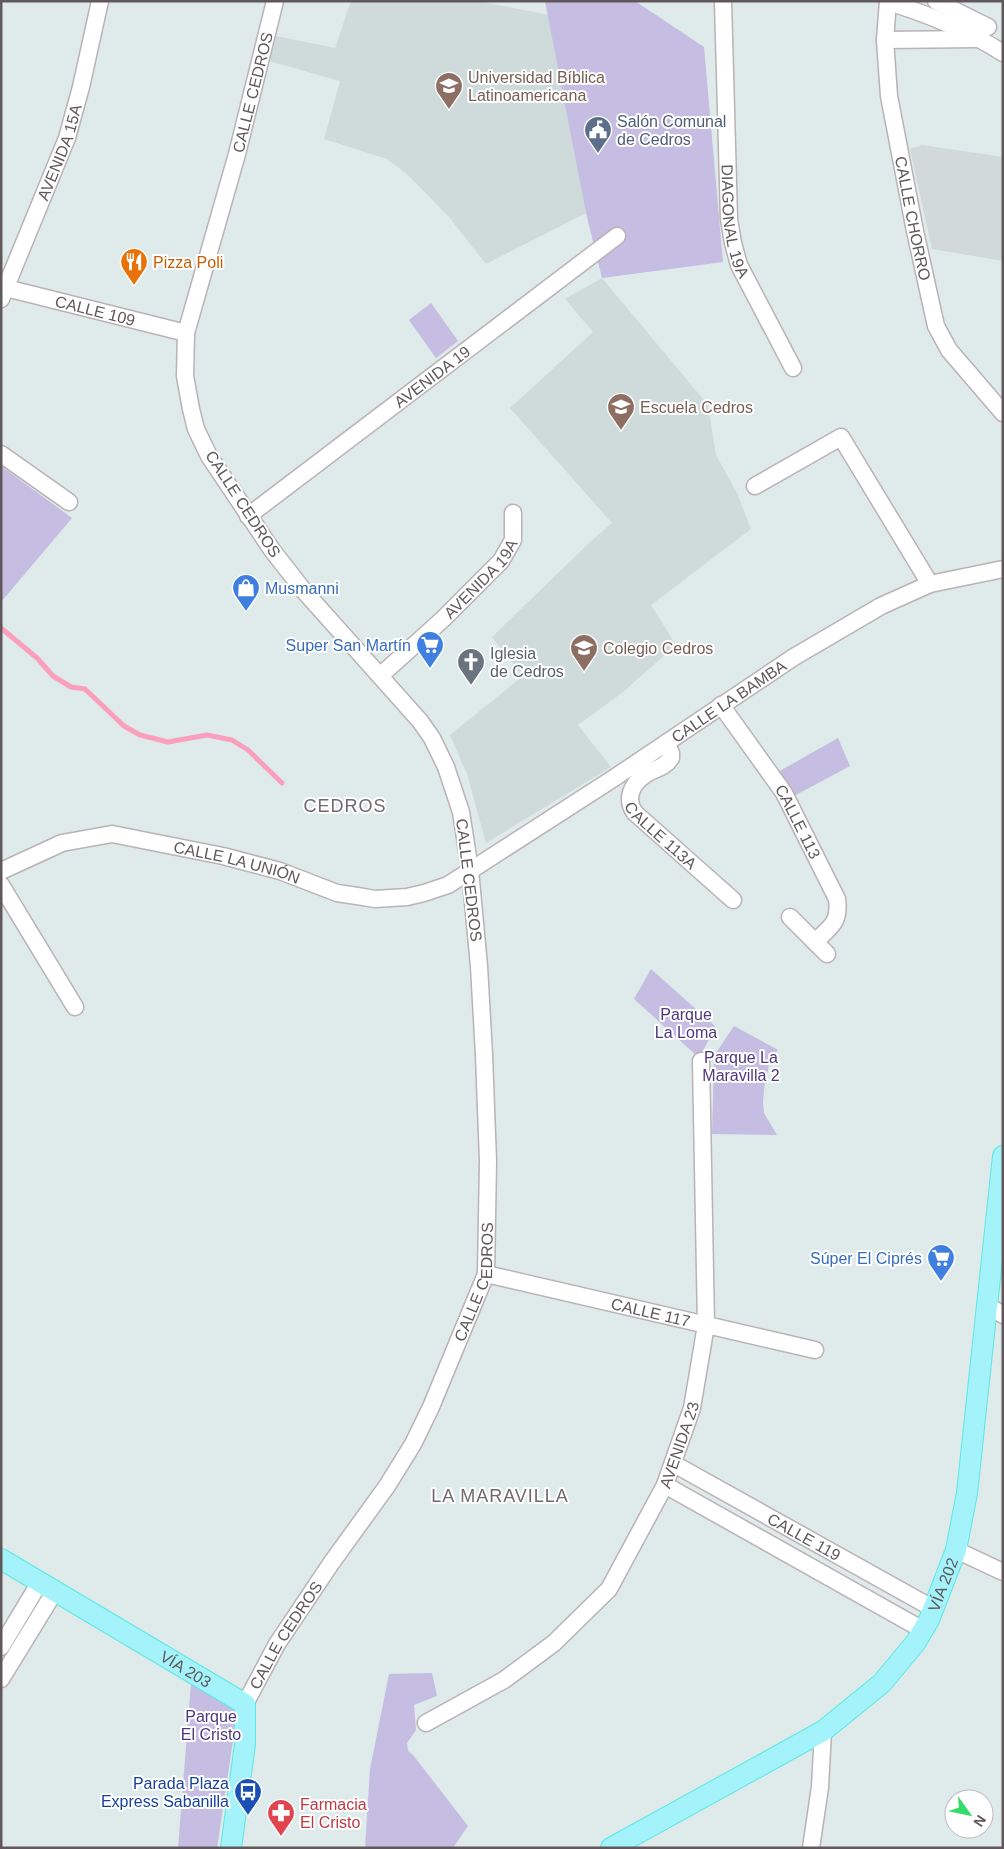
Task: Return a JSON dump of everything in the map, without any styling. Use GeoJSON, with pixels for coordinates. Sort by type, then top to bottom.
{"type":"FeatureCollection","features":[{"type":"Feature","properties":{"kind":"main road","name":"VÍA 202"},"geometry":{"type":"LineString","coordinates":[[611,1848],[823,1731],[882,1683],[916,1642],[923,1630],[934,1609],[956,1550],[967,1493],[995,1310],[1003,1156]]}},
{"type":"Feature","properties":{"kind":"main road","name":"VÍA 203"},"geometry":{"type":"LineString","coordinates":[[1,1559],[246,1704]]}},
{"type":"Feature","properties":{"kind":"main road"},"geometry":{"type":"LineString","coordinates":[[231,1848],[245,1744],[246,1704]]}},
{"type":"Feature","properties":{"kind":"street","name":"AVENIDA 15A"},"geometry":{"type":"LineString","coordinates":[[4,293],[67,138],[81,87],[100,1]]}},
{"type":"Feature","properties":{"kind":"street","name":"CALLE CEDROS"},"geometry":{"type":"LineString","coordinates":[[246,1704],[277,1644],[386,1486],[413,1444],[431,1407],[486,1274],[488,1171],[479,966],[470,870],[460,812],[446,766],[432,738],[420,721],[381,675],[304,591],[248,516],[209,456],[196,429],[185,376],[186,333],[237,154],[276,1]]}},
{"type":"Feature","properties":{"kind":"street","name":"DIAGONAL 19A"},"geometry":{"type":"LineString","coordinates":[[724,1],[728,219],[740,265],[793,368]]}},
{"type":"Feature","properties":{"kind":"street"},"geometry":{"type":"LineString","coordinates":[[936,1],[984,33],[1003,52]]}},
{"type":"Feature","properties":{"kind":"street"},"geometry":{"type":"LineString","coordinates":[[888,2],[984,33]]}},
{"type":"Feature","properties":{"kind":"street","name":"CALLE CHORRO"},"geometry":{"type":"LineString","coordinates":[[888,2],[885,40],[889,96],[915,231],[936,326],[949,350],[1003,413]]}},
{"type":"Feature","properties":{"kind":"street"},"geometry":{"type":"LineString","coordinates":[[885,40],[984,33]]}},
{"type":"Feature","properties":{"kind":"street","name":"AVENIDA 19"},"geometry":{"type":"LineString","coordinates":[[248,516],[617,236]]}},
{"type":"Feature","properties":{"kind":"street","name":"CALLE 109"},"geometry":{"type":"LineString","coordinates":[[4,293],[186,333]]}},
{"type":"Feature","properties":{"kind":"street"},"geometry":{"type":"LineString","coordinates":[[755,486],[841,437],[930,584]]}},
{"type":"Feature","properties":{"kind":"street"},"geometry":{"type":"LineString","coordinates":[[1,454],[69,502]]}},
{"type":"Feature","properties":{"kind":"street","name":"AVENIDA 19A"},"geometry":{"type":"LineString","coordinates":[[381,675],[443,619],[501,561],[513,540],[513,513]]}},
{"type":"Feature","properties":{"kind":"street","name":"CALLE LA BAMBA"},"geometry":{"type":"LineString","coordinates":[[470,870],[666,743],[794,657],[881,606],[930,584],[1003,569]]}},
{"type":"Feature","properties":{"kind":"street","name":"CALLE 113"},"geometry":{"type":"LineString","coordinates":[[722,705],[784,793],[837,898],[838,911],[835,923],[815,942]]}},
{"type":"Feature","properties":{"kind":"street","name":"CALLE 113A"},"geometry":{"type":"LineString","coordinates":[[666,743],[671,753],[671,758],[662,768],[645,774],[634,786],[629,800],[631,807],[635,813],[733,900]]}},
{"type":"Feature","properties":{"kind":"street","name":"CALLE LA UNIÓN"},"geometry":{"type":"LineString","coordinates":[[1,871],[62,843],[112,834],[224,856],[280,871],[337,893],[375,899],[391,899],[424,893],[448,885],[470,870]]}},
{"type":"Feature","properties":{"kind":"street"},"geometry":{"type":"LineString","coordinates":[[1,885],[75,1007]]}},
{"type":"Feature","properties":{"kind":"street"},"geometry":{"type":"LineString","coordinates":[[790,917],[828,954]]}},
{"type":"Feature","properties":{"kind":"street","name":"AVENIDA 23"},"geometry":{"type":"LineString","coordinates":[[426,1723],[504,1680],[554,1643],[609,1589],[666,1485],[692,1408],[706,1325],[701,1061]]}},
{"type":"Feature","properties":{"kind":"street","name":"CALLE 117"},"geometry":{"type":"LineString","coordinates":[[486,1274],[815,1350]]}},
{"type":"Feature","properties":{"kind":"street","name":"CALLE 119"},"geometry":{"type":"LineString","coordinates":[[674,1464],[934,1609]]}},
{"type":"Feature","properties":{"kind":"street","name":"CALLE 119"},"geometry":{"type":"LineString","coordinates":[[666,1485],[923,1630]]}},
{"type":"Feature","properties":{"kind":"street"},"geometry":{"type":"LineString","coordinates":[[956,1550],[1003,1572]]}},
{"type":"Feature","properties":{"kind":"street"},"geometry":{"type":"LineString","coordinates":[[1,1647],[47,1586]]}},
{"type":"Feature","properties":{"kind":"street"},"geometry":{"type":"LineString","coordinates":[[1,1679],[47,1586]]}},
{"type":"Feature","properties":{"kind":"street"},"geometry":{"type":"LineString","coordinates":[[811,1848],[820,1787],[823,1731]]}},
{"type":"Feature","properties":{"kind":"shaded area","name":"Universidad Bíblica Latinoamericana"},"geometry":{"type":"Polygon","coordinates":[[[351,1],[478,1],[549,15],[586,213],[486,264],[449,217],[408,175],[387,159],[324,139],[340,81],[269,61],[276,36],[335,48],[351,1]]]}},
{"type":"Feature","properties":{"kind":"shaded area"},"geometry":{"type":"Polygon","coordinates":[[[922,145],[1003,157],[1003,261],[932,249],[910,149],[922,145]]]}},
{"type":"Feature","properties":{"kind":"shaded area"},"geometry":{"type":"Polygon","coordinates":[[[602,278],[708,405],[716,455],[737,493],[751,529],[651,605],[676,645],[623,692],[578,725],[611,767],[486,843],[467,774],[450,735],[523,676],[492,637],[612,523],[510,408],[593,332],[565,299],[602,278]]]}},
{"type":"Feature","properties":{"kind":"green space"},"geometry":{"type":"Polygon","coordinates":[[[545,1],[635,1],[704,47],[723,262],[602,278],[586,213],[545,1]]]}},
{"type":"Feature","properties":{"kind":"green space"},"geometry":{"type":"Polygon","coordinates":[[[431,303],[458,341],[436,358],[409,320],[431,303]]]}},
{"type":"Feature","properties":{"kind":"green space"},"geometry":{"type":"Polygon","coordinates":[[[1,466],[72,518],[1,602],[1,466]]]}},
{"type":"Feature","properties":{"kind":"green space"},"geometry":{"type":"Polygon","coordinates":[[[838,738],[850,766],[794,796],[778,772],[838,738]]]}},
{"type":"Feature","properties":{"kind":"green space","name":"Parque La Loma"},"geometry":{"type":"Polygon","coordinates":[[[651,969],[716,1027],[701,1054],[696,1055],[634,999],[651,969]]]}},
{"type":"Feature","properties":{"kind":"green space","name":"Parque La Maravilla 2"},"geometry":{"type":"Polygon","coordinates":[[[734,1026],[778,1050],[770,1060],[763,1103],[764,1113],[777,1135],[712,1134],[714,1056],[734,1026]]]}},
{"type":"Feature","properties":{"kind":"green space"},"geometry":{"type":"Polygon","coordinates":[[[432,1673],[437,1696],[414,1705],[416,1730],[407,1743],[408,1751],[468,1826],[453,1848],[365,1848],[370,1769],[389,1674],[432,1673]]]}},
{"type":"Feature","properties":{"kind":"green space","name":"Parque El Cristo"},"geometry":{"type":"Polygon","coordinates":[[[191,1683],[231,1705],[236,1713],[217,1848],[178,1848],[191,1683]]]}},
{"type":"Feature","properties":{"kind":"waterway"},"geometry":{"type":"LineString","coordinates":[[1,628],[37,658],[53,676],[71,687],[85,689],[124,726],[140,735],[168,742],[207,735],[232,740],[248,750],[282,783]]}},
{"type":"Feature","properties":{"kind":"place","name":"Universidad Bíblica Latinoamericana"},"geometry":{"type":"Point","coordinates":[449,110]}},
{"type":"Feature","properties":{"kind":"place","name":"Salón Comunal de Cedros"},"geometry":{"type":"Point","coordinates":[598,154]}},
{"type":"Feature","properties":{"kind":"place","name":"Pizza Poli"},"geometry":{"type":"Point","coordinates":[134,286]}},
{"type":"Feature","properties":{"kind":"place","name":"Escuela Cedros"},"geometry":{"type":"Point","coordinates":[621,431]}},
{"type":"Feature","properties":{"kind":"place","name":"Musmanni"},"geometry":{"type":"Point","coordinates":[246,612]}},
{"type":"Feature","properties":{"kind":"place","name":"Super San Martín"},"geometry":{"type":"Point","coordinates":[430,669]}},
{"type":"Feature","properties":{"kind":"place","name":"Colegio Cedros"},"geometry":{"type":"Point","coordinates":[584,672]}},
{"type":"Feature","properties":{"kind":"place","name":"Iglesia de Cedros"},"geometry":{"type":"Point","coordinates":[471,686]}},
{"type":"Feature","properties":{"kind":"place","name":"Súper El Ciprés"},"geometry":{"type":"Point","coordinates":[941,1282]}},
{"type":"Feature","properties":{"kind":"place","name":"Parada Plaza Express Sabanilla"},"geometry":{"type":"Point","coordinates":[248,1816]}},
{"type":"Feature","properties":{"kind":"place","name":"Farmacia El Cristo"},"geometry":{"type":"Point","coordinates":[281,1837]}},
{"type":"Feature","properties":{"kind":"district","name":"CEDROS"},"geometry":{"type":"Point","coordinates":[345,806]}},
{"type":"Feature","properties":{"kind":"district","name":"LA MARAVILLA"},"geometry":{"type":"Point","coordinates":[500,1496]}}]}
